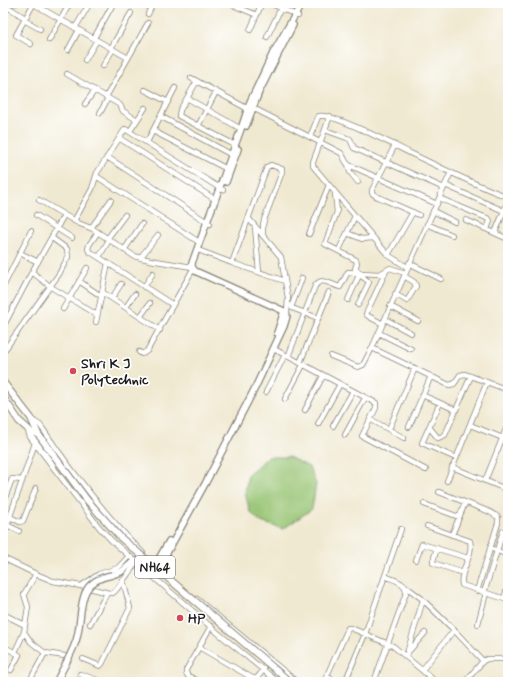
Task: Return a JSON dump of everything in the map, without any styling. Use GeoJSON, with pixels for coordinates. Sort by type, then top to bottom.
{"type":"FeatureCollection","features":[{"type":"Feature","properties":{"kind":"highway","name":"NH64"},"geometry":{"type":"LineString","coordinates":[[3,382],[23,406],[32,420],[36,435],[55,462],[83,500],[113,535],[284,682]]}},
{"type":"Feature","properties":{"kind":"highway","name":"NH64"},"geometry":{"type":"LineString","coordinates":[[3,397],[19,421],[36,435],[87,500],[121,538],[290,682]]}},
{"type":"Feature","properties":{"kind":"main road"},"geometry":{"type":"LineString","coordinates":[[297,15],[302,3]]}},
{"type":"Feature","properties":{"kind":"main road"},"geometry":{"type":"LineString","coordinates":[[192,259],[198,250],[209,223],[251,109],[260,77],[297,15],[306,3]]}},
{"type":"Feature","properties":{"kind":"main road"},"geometry":{"type":"LineString","coordinates":[[251,109],[241,129],[209,223],[192,259],[192,268],[286,312]]}},
{"type":"Feature","properties":{"kind":"main road"},"geometry":{"type":"LineString","coordinates":[[56,682],[73,650],[79,627],[81,602],[83,594],[87,588],[99,578],[122,572],[135,562],[154,562],[163,560],[205,484],[274,349],[284,326],[286,312]]}},
{"type":"Feature","properties":{"kind":"main road"},"geometry":{"type":"LineString","coordinates":[[154,562],[202,482],[252,387],[271,348],[286,312]]}},
{"type":"Feature","properties":{"kind":"street"},"geometry":{"type":"LineString","coordinates":[[3,5],[16,3]]}},
{"type":"Feature","properties":{"kind":"street"},"geometry":{"type":"LineString","coordinates":[[31,44],[16,35],[33,3],[128,58]]}},
{"type":"Feature","properties":{"kind":"street"},"geometry":{"type":"LineString","coordinates":[[49,40],[70,3]]}},
{"type":"Feature","properties":{"kind":"street"},"geometry":{"type":"LineString","coordinates":[[68,50],[90,3]]}},
{"type":"Feature","properties":{"kind":"street"},"geometry":{"type":"LineString","coordinates":[[148,14],[153,3]]}},
{"type":"Feature","properties":{"kind":"street"},"geometry":{"type":"LineString","coordinates":[[228,3],[257,15]]}},
{"type":"Feature","properties":{"kind":"street"},"geometry":{"type":"LineString","coordinates":[[250,30],[262,3]]}},
{"type":"Feature","properties":{"kind":"street"},"geometry":{"type":"LineString","coordinates":[[270,3],[297,15]]}},
{"type":"Feature","properties":{"kind":"street"},"geometry":{"type":"LineString","coordinates":[[84,60],[112,4]]}},
{"type":"Feature","properties":{"kind":"street"},"geometry":{"type":"LineString","coordinates":[[267,37],[281,8]]}},
{"type":"Feature","properties":{"kind":"street"},"geometry":{"type":"LineString","coordinates":[[3,9],[11,9],[40,29]]}},
{"type":"Feature","properties":{"kind":"street"},"geometry":{"type":"LineString","coordinates":[[103,66],[131,13]]}},
{"type":"Feature","properties":{"kind":"street"},"geometry":{"type":"LineString","coordinates":[[100,113],[148,23]]}},
{"type":"Feature","properties":{"kind":"street"},"geometry":{"type":"LineString","coordinates":[[67,74],[120,105],[137,120]]}},
{"type":"Feature","properties":{"kind":"street"},"geometry":{"type":"LineString","coordinates":[[190,78],[341,153],[348,164],[350,172],[358,182]]}},
{"type":"Feature","properties":{"kind":"street"},"geometry":{"type":"LineString","coordinates":[[197,82],[180,110],[180,116],[236,146]]}},
{"type":"Feature","properties":{"kind":"street"},"geometry":{"type":"LineString","coordinates":[[147,142],[175,88]]}},
{"type":"Feature","properties":{"kind":"street"},"geometry":{"type":"LineString","coordinates":[[85,104],[95,90]]}},
{"type":"Feature","properties":{"kind":"street"},"geometry":{"type":"LineString","coordinates":[[144,90],[168,102]]}},
{"type":"Feature","properties":{"kind":"street"},"geometry":{"type":"LineString","coordinates":[[198,126],[216,92]]}},
{"type":"Feature","properties":{"kind":"street"},"geometry":{"type":"LineString","coordinates":[[188,98],[241,129]]}},
{"type":"Feature","properties":{"kind":"street"},"geometry":{"type":"LineString","coordinates":[[130,131],[145,108]]}},
{"type":"Feature","properties":{"kind":"street"},"geometry":{"type":"LineString","coordinates":[[310,137],[318,117],[322,115],[330,116],[357,127],[493,192],[508,197]]}},
{"type":"Feature","properties":{"kind":"street"},"geometry":{"type":"LineString","coordinates":[[160,116],[232,155]]}},
{"type":"Feature","properties":{"kind":"street"},"geometry":{"type":"LineString","coordinates":[[330,116],[313,166],[388,255],[441,279]]}},
{"type":"Feature","properties":{"kind":"street"},"geometry":{"type":"LineString","coordinates":[[74,221],[92,189],[96,176],[124,129],[130,131],[221,190]]}},
{"type":"Feature","properties":{"kind":"street"},"geometry":{"type":"LineString","coordinates":[[325,130],[347,138],[350,140],[354,148],[504,211]]}},
{"type":"Feature","properties":{"kind":"street"},"geometry":{"type":"LineString","coordinates":[[153,131],[227,169]]}},
{"type":"Feature","properties":{"kind":"street"},"geometry":{"type":"LineString","coordinates":[[119,138],[216,200]]}},
{"type":"Feature","properties":{"kind":"street"},"geometry":{"type":"LineString","coordinates":[[395,145],[372,190],[374,194],[419,214]]}},
{"type":"Feature","properties":{"kind":"street"},"geometry":{"type":"LineString","coordinates":[[107,157],[209,223]]}},
{"type":"Feature","properties":{"kind":"street"},"geometry":{"type":"LineString","coordinates":[[348,164],[437,204]]}},
{"type":"Feature","properties":{"kind":"street"},"geometry":{"type":"LineString","coordinates":[[232,263],[268,166],[271,165],[282,168],[282,172],[264,220],[264,236]]}},
{"type":"Feature","properties":{"kind":"street"},"geometry":{"type":"LineString","coordinates":[[331,356],[360,367],[363,365],[451,172]]}},
{"type":"Feature","properties":{"kind":"street"},"geometry":{"type":"LineString","coordinates":[[96,176],[199,242]]}},
{"type":"Feature","properties":{"kind":"street"},"geometry":{"type":"LineString","coordinates":[[309,234],[329,185]]}},
{"type":"Feature","properties":{"kind":"street"},"geometry":{"type":"LineString","coordinates":[[335,192],[337,212],[336,218],[325,242],[327,245],[356,260],[357,263],[355,269],[369,282],[358,305]]}},
{"type":"Feature","properties":{"kind":"street"},"geometry":{"type":"LineString","coordinates":[[439,198],[489,219],[490,221],[487,229]]}},
{"type":"Feature","properties":{"kind":"street"},"geometry":{"type":"LineString","coordinates":[[39,200],[64,216],[98,232],[124,250],[140,258],[192,268],[148,351],[142,354],[138,352]]}},
{"type":"Feature","properties":{"kind":"street"},"geometry":{"type":"LineString","coordinates":[[91,228],[111,200]]}},
{"type":"Feature","properties":{"kind":"street"},"geometry":{"type":"LineString","coordinates":[[495,233],[508,201]]}},
{"type":"Feature","properties":{"kind":"street"},"geometry":{"type":"LineString","coordinates":[[433,211],[455,222]]}},
{"type":"Feature","properties":{"kind":"street"},"geometry":{"type":"LineString","coordinates":[[388,255],[413,212]]}},
{"type":"Feature","properties":{"kind":"street"},"geometry":{"type":"LineString","coordinates":[[99,257],[125,214]]}},
{"type":"Feature","properties":{"kind":"street"},"geometry":{"type":"LineString","coordinates":[[36,215],[72,238]]}},
{"type":"Feature","properties":{"kind":"street"},"geometry":{"type":"LineString","coordinates":[[3,327],[64,216]]}},
{"type":"Feature","properties":{"kind":"street"},"geometry":{"type":"LineString","coordinates":[[339,250],[355,216]]}},
{"type":"Feature","properties":{"kind":"street"},"geometry":{"type":"LineString","coordinates":[[249,219],[281,257],[288,298],[286,312]]}},
{"type":"Feature","properties":{"kind":"street"},"geometry":{"type":"LineString","coordinates":[[466,220],[508,239]]}},
{"type":"Feature","properties":{"kind":"street"},"geometry":{"type":"LineString","coordinates":[[124,250],[142,224]]}},
{"type":"Feature","properties":{"kind":"street"},"geometry":{"type":"LineString","coordinates":[[427,224],[452,235]]}},
{"type":"Feature","properties":{"kind":"street"},"geometry":{"type":"LineString","coordinates":[[255,227],[259,272]]}},
{"type":"Feature","properties":{"kind":"street"},"geometry":{"type":"LineString","coordinates":[[3,286],[31,231]]}},
{"type":"Feature","properties":{"kind":"street"},"geometry":{"type":"LineString","coordinates":[[98,232],[89,245],[88,250],[173,305]]}},
{"type":"Feature","properties":{"kind":"street"},"geometry":{"type":"LineString","coordinates":[[347,233],[362,240],[373,238]]}},
{"type":"Feature","properties":{"kind":"street"},"geometry":{"type":"LineString","coordinates":[[140,258],[158,235]]}},
{"type":"Feature","properties":{"kind":"street"},"geometry":{"type":"LineString","coordinates":[[3,352],[51,286],[66,262],[68,253],[67,249],[52,238]]}},
{"type":"Feature","properties":{"kind":"street"},"geometry":{"type":"LineString","coordinates":[[198,250],[285,281]]}},
{"type":"Feature","properties":{"kind":"street"},"geometry":{"type":"LineString","coordinates":[[20,253],[38,262]]}},
{"type":"Feature","properties":{"kind":"street"},"geometry":{"type":"LineString","coordinates":[[96,322],[108,263]]}},
{"type":"Feature","properties":{"kind":"street"},"geometry":{"type":"LineString","coordinates":[[63,309],[87,268]]}},
{"type":"Feature","properties":{"kind":"street"},"geometry":{"type":"LineString","coordinates":[[266,392],[286,356],[317,282],[323,281],[340,288],[348,272],[351,271],[360,274],[380,274],[393,268],[404,274],[414,282],[416,286],[407,301],[395,294]]}},
{"type":"Feature","properties":{"kind":"street"},"geometry":{"type":"LineString","coordinates":[[387,270],[366,314],[411,333]]}},
{"type":"Feature","properties":{"kind":"street"},"geometry":{"type":"LineString","coordinates":[[32,272],[69,298],[97,315]]}},
{"type":"Feature","properties":{"kind":"street"},"geometry":{"type":"LineString","coordinates":[[144,287],[153,273]]}},
{"type":"Feature","properties":{"kind":"street"},"geometry":{"type":"LineString","coordinates":[[348,300],[360,274]]}},
{"type":"Feature","properties":{"kind":"street"},"geometry":{"type":"LineString","coordinates":[[302,278],[292,305],[294,309],[318,318]]}},
{"type":"Feature","properties":{"kind":"street"},"geometry":{"type":"LineString","coordinates":[[79,282],[112,298],[160,330]]}},
{"type":"Feature","properties":{"kind":"street"},"geometry":{"type":"LineString","coordinates":[[112,298],[121,284]]}},
{"type":"Feature","properties":{"kind":"street"},"geometry":{"type":"LineString","coordinates":[[286,399],[302,364],[329,292]]}},
{"type":"Feature","properties":{"kind":"street"},"geometry":{"type":"LineString","coordinates":[[126,307],[135,294]]}},
{"type":"Feature","properties":{"kind":"street"},"geometry":{"type":"LineString","coordinates":[[140,317],[150,303]]}},
{"type":"Feature","properties":{"kind":"street"},"geometry":{"type":"LineString","coordinates":[[390,306],[418,321]]}},
{"type":"Feature","properties":{"kind":"street"},"geometry":{"type":"LineString","coordinates":[[378,333],[411,350]]}},
{"type":"Feature","properties":{"kind":"street"},"geometry":{"type":"LineString","coordinates":[[372,348],[451,385],[454,384],[460,375],[465,374],[508,390]]}},
{"type":"Feature","properties":{"kind":"street"},"geometry":{"type":"LineString","coordinates":[[274,349],[376,403],[377,406],[362,436],[426,470]]}},
{"type":"Feature","properties":{"kind":"street"},"geometry":{"type":"LineString","coordinates":[[388,429],[415,368]]}},
{"type":"Feature","properties":{"kind":"street"},"geometry":{"type":"LineString","coordinates":[[305,410],[323,376]]}},
{"type":"Feature","properties":{"kind":"street"},"geometry":{"type":"LineString","coordinates":[[409,427],[431,376]]}},
{"type":"Feature","properties":{"kind":"street"},"geometry":{"type":"LineString","coordinates":[[429,427],[438,438],[447,433],[471,376]]}},
{"type":"Feature","properties":{"kind":"street"},"geometry":{"type":"LineString","coordinates":[[447,481],[487,382]]}},
{"type":"Feature","properties":{"kind":"street"},"geometry":{"type":"LineString","coordinates":[[318,424],[340,384]]}},
{"type":"Feature","properties":{"kind":"street"},"geometry":{"type":"LineString","coordinates":[[333,426],[353,391]]}},
{"type":"Feature","properties":{"kind":"street"},"geometry":{"type":"LineString","coordinates":[[422,395],[456,410]]}},
{"type":"Feature","properties":{"kind":"street"},"geometry":{"type":"LineString","coordinates":[[346,435],[365,398]]}},
{"type":"Feature","properties":{"kind":"street"},"geometry":{"type":"LineString","coordinates":[[440,403],[422,443],[456,458]]}},
{"type":"Feature","properties":{"kind":"street"},"geometry":{"type":"LineString","coordinates":[[370,419],[404,438]]}},
{"type":"Feature","properties":{"kind":"street"},"geometry":{"type":"LineString","coordinates":[[32,420],[40,425],[91,495],[121,531],[154,562],[297,682]]}},
{"type":"Feature","properties":{"kind":"street"},"geometry":{"type":"LineString","coordinates":[[485,481],[508,424]]}},
{"type":"Feature","properties":{"kind":"street"},"geometry":{"type":"LineString","coordinates":[[470,425],[508,440]]}},
{"type":"Feature","properties":{"kind":"street","name":"NH64"},"geometry":{"type":"LineString","coordinates":[[26,427],[28,434],[99,527],[135,562],[278,682]]}},
{"type":"Feature","properties":{"kind":"street"},"geometry":{"type":"LineString","coordinates":[[19,531],[5,524],[10,517],[35,443]]}},
{"type":"Feature","properties":{"kind":"street"},"geometry":{"type":"LineString","coordinates":[[452,468],[508,490]]}},
{"type":"Feature","properties":{"kind":"street"},"geometry":{"type":"LineString","coordinates":[[3,502],[12,479],[22,480]]}},
{"type":"Feature","properties":{"kind":"street"},"geometry":{"type":"LineString","coordinates":[[10,517],[20,522],[23,521],[36,488]]}},
{"type":"Feature","properties":{"kind":"street"},"geometry":{"type":"LineString","coordinates":[[439,492],[490,512],[498,517],[498,523],[477,591]]}},
{"type":"Feature","properties":{"kind":"street"},"geometry":{"type":"LineString","coordinates":[[452,535],[465,503]]}},
{"type":"Feature","properties":{"kind":"street"},"geometry":{"type":"LineString","coordinates":[[424,504],[459,517]]}},
{"type":"Feature","properties":{"kind":"street"},"geometry":{"type":"LineString","coordinates":[[427,526],[470,541],[471,544],[468,558],[462,573],[462,585],[506,600],[508,585]]}},
{"type":"Feature","properties":{"kind":"street"},"geometry":{"type":"LineString","coordinates":[[345,682],[365,634],[402,529]]}},
{"type":"Feature","properties":{"kind":"street"},"geometry":{"type":"LineString","coordinates":[[478,624],[485,593],[503,531]]}},
{"type":"Feature","properties":{"kind":"street"},"geometry":{"type":"LineString","coordinates":[[416,560],[422,544],[468,558]]}},
{"type":"Feature","properties":{"kind":"street"},"geometry":{"type":"LineString","coordinates":[[437,548],[433,563],[462,573]]}},
{"type":"Feature","properties":{"kind":"street"},"geometry":{"type":"LineString","coordinates":[[490,548],[508,555]]}},
{"type":"Feature","properties":{"kind":"street"},"geometry":{"type":"LineString","coordinates":[[81,586],[99,574],[118,568],[129,556]]}},
{"type":"Feature","properties":{"kind":"street"},"geometry":{"type":"LineString","coordinates":[[3,558],[53,581],[107,593],[113,593],[124,580],[135,562]]}},
{"type":"Feature","properties":{"kind":"street"},"geometry":{"type":"LineString","coordinates":[[14,652],[24,632],[28,606],[24,594],[36,574]]}},
{"type":"Feature","properties":{"kind":"street"},"geometry":{"type":"LineString","coordinates":[[385,576],[403,584],[423,600],[483,661]]}},
{"type":"Feature","properties":{"kind":"street"},"geometry":{"type":"LineString","coordinates":[[83,659],[100,666],[102,664],[130,608],[124,580]]}},
{"type":"Feature","properties":{"kind":"street"},"geometry":{"type":"LineString","coordinates":[[374,682],[406,593],[405,586]]}},
{"type":"Feature","properties":{"kind":"street"},"geometry":{"type":"LineString","coordinates":[[90,624],[107,593]]}},
{"type":"Feature","properties":{"kind":"street"},"geometry":{"type":"LineString","coordinates":[[406,654],[423,600]]}},
{"type":"Feature","properties":{"kind":"street"},"geometry":{"type":"LineString","coordinates":[[3,614],[25,625]]}},
{"type":"Feature","properties":{"kind":"street"},"geometry":{"type":"LineString","coordinates":[[200,682],[186,673],[186,670],[211,626]]}},
{"type":"Feature","properties":{"kind":"street"},"geometry":{"type":"LineString","coordinates":[[324,682],[348,628],[351,628],[387,643],[406,654],[436,682]]}},
{"type":"Feature","properties":{"kind":"street"},"geometry":{"type":"LineString","coordinates":[[422,670],[454,630]]}},
{"type":"Feature","properties":{"kind":"street"},"geometry":{"type":"LineString","coordinates":[[24,632],[31,642],[45,653],[65,656]]}},
{"type":"Feature","properties":{"kind":"street"},"geometry":{"type":"LineString","coordinates":[[406,654],[424,634]]}},
{"type":"Feature","properties":{"kind":"street"},"geometry":{"type":"LineString","coordinates":[[3,646],[19,655],[11,670]]}},
{"type":"Feature","properties":{"kind":"street"},"geometry":{"type":"LineString","coordinates":[[199,647],[254,679],[258,677],[264,669]]}},
{"type":"Feature","properties":{"kind":"street"},"geometry":{"type":"LineString","coordinates":[[29,682],[45,653]]}},
{"type":"Feature","properties":{"kind":"street"},"geometry":{"type":"LineString","coordinates":[[465,682],[486,659],[508,659]]}},
{"type":"Feature","properties":{"kind":"street"},"geometry":{"type":"LineString","coordinates":[[80,674],[91,680],[103,682]]}},
{"type":"Feature","properties":{"kind":"street"},"geometry":{"type":"LineString","coordinates":[[327,677],[339,682]]}},
{"type":"Feature","properties":{"kind":"green space"},"geometry":{"type":"Polygon","coordinates":[[[268,457],[289,457],[309,467],[316,484],[312,509],[283,529],[261,522],[250,512],[245,493],[248,474],[268,457]]]}},
{"type":"Feature","properties":{"kind":"place","name":"Shri K J Polytechnic"},"geometry":{"type":"Point","coordinates":[73,371]}},
{"type":"Feature","properties":{"kind":"place","name":"HP"},"geometry":{"type":"Point","coordinates":[180,618]}}]}
